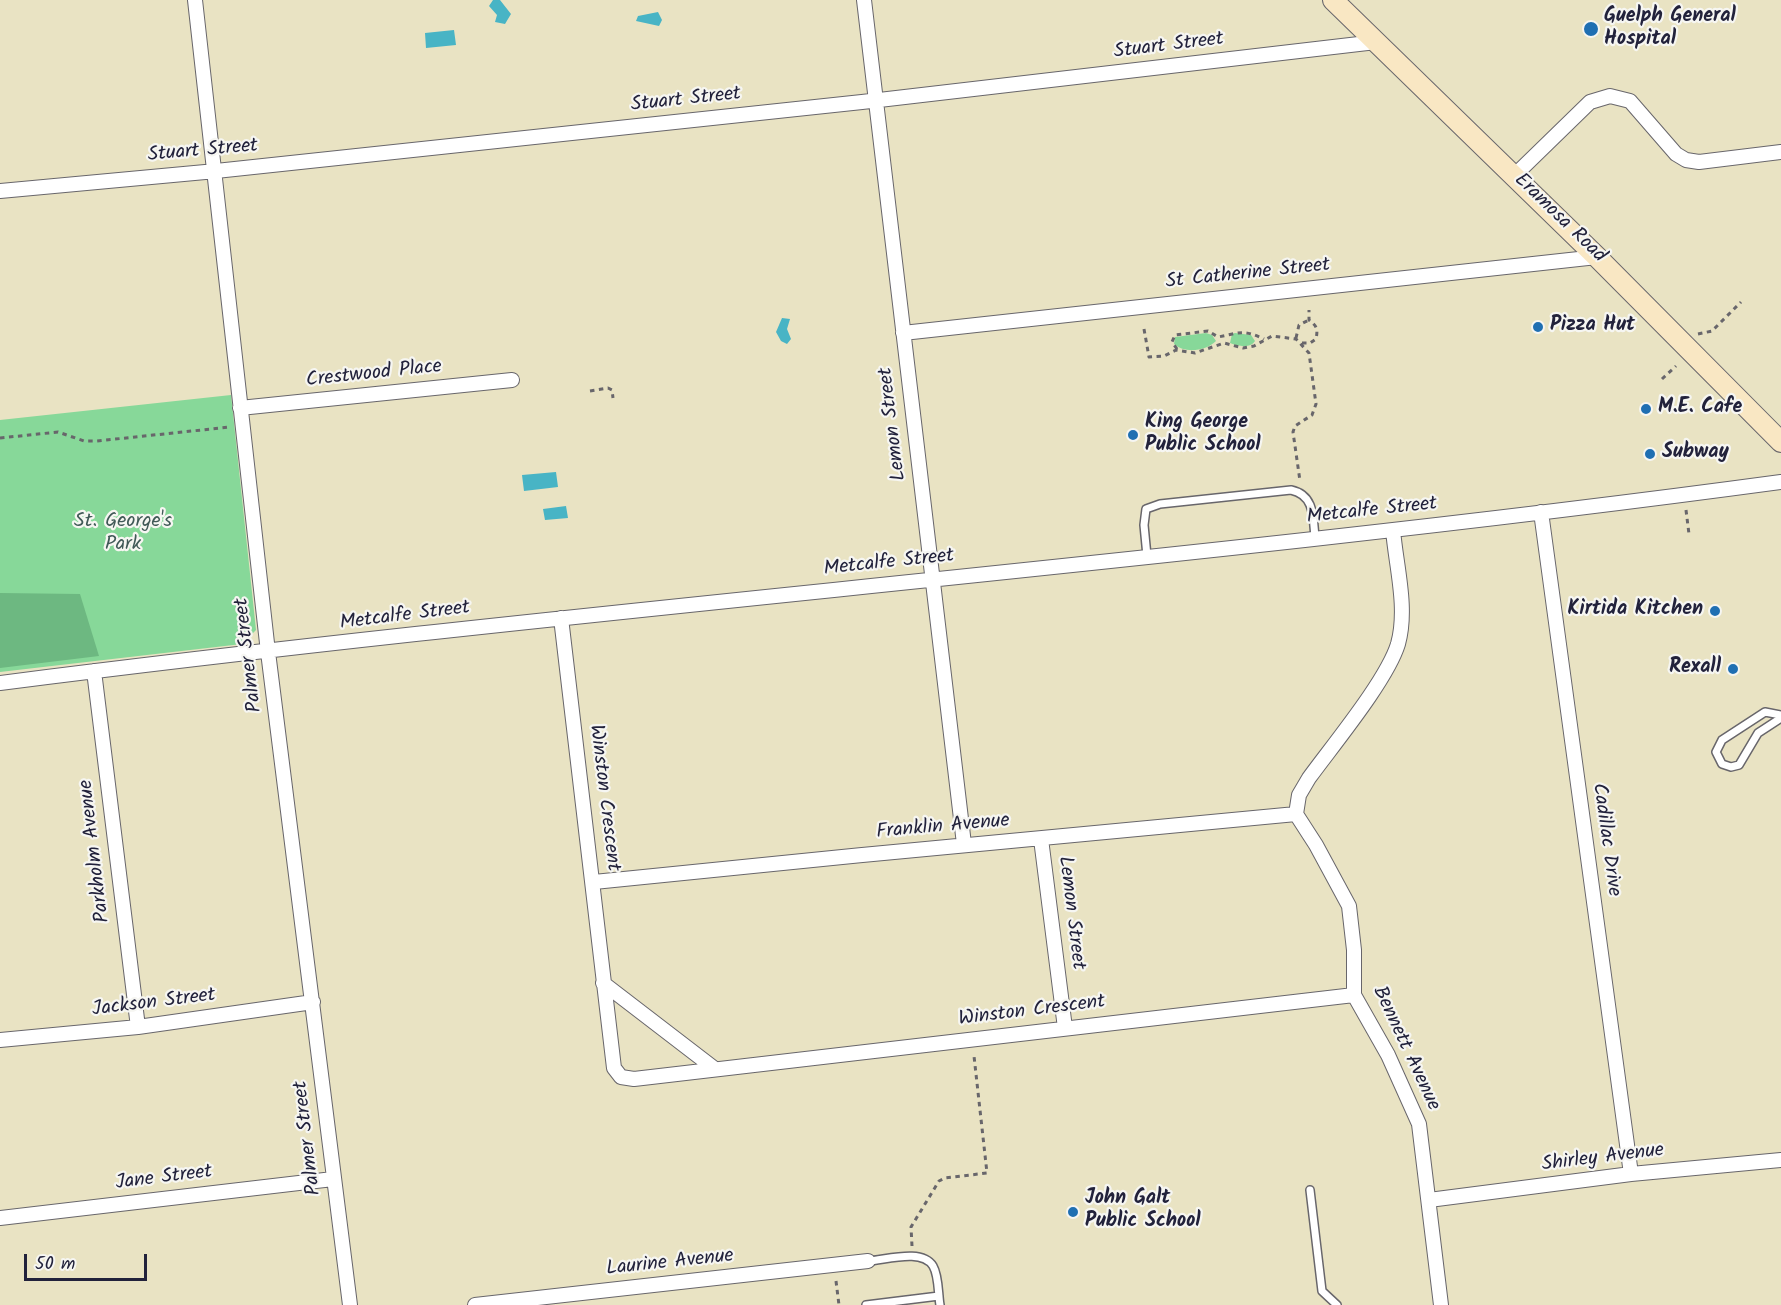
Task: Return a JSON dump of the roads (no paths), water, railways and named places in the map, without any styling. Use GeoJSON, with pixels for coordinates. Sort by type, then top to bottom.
{"type":"FeatureCollection","features":[{"type":"Feature","properties":{"kind":"main road","name":"Eramosa Road"},"geometry":{"type":"LineString","coordinates":[[1333,0],[1597,257],[1781,442]]}},
{"type":"Feature","properties":{"kind":"street","name":"Palmer Street"},"geometry":{"type":"LineString","coordinates":[[195,0],[216,171],[268,652],[350,1305]]}},
{"type":"Feature","properties":{"kind":"street","name":"Lemon Street"},"geometry":{"type":"LineString","coordinates":[[864,0],[964,844]]}},
{"type":"Feature","properties":{"kind":"street","name":"Stuart Street"},"geometry":{"type":"LineString","coordinates":[[0,191],[216,171],[875,100],[1376,42]]}},
{"type":"Feature","properties":{"kind":"street"},"geometry":{"type":"LineString","coordinates":[[1514,176],[1590,102],[1610,96],[1630,101],[1676,154],[1686,160],[1699,162],[1781,152]]}},
{"type":"Feature","properties":{"kind":"street","name":"St Catherine Street"},"geometry":{"type":"LineString","coordinates":[[903,333],[1597,257]]}},
{"type":"Feature","properties":{"kind":"street","name":"Crestwood Place"},"geometry":{"type":"LineString","coordinates":[[240,408],[512,380]]}},
{"type":"Feature","properties":{"kind":"street","name":"Metcalfe Street"},"geometry":{"type":"LineString","coordinates":[[0,683],[561,618],[1393,530],[1781,482]]}},
{"type":"Feature","properties":{"kind":"street","name":"Cadillac Drive"},"geometry":{"type":"LineString","coordinates":[[1541,512],[1631,1174]]}},
{"type":"Feature","properties":{"kind":"street"},"geometry":{"type":"LineString","coordinates":[[1296,814],[1299,795],[1309,778],[1382,675],[1398,644],[1401,605],[1393,530]]}},
{"type":"Feature","properties":{"kind":"street","name":"Winston Crescent"},"geometry":{"type":"LineString","coordinates":[[561,618],[594,882],[603,983],[614,1068],[621,1077],[634,1079],[1354,994]]}},
{"type":"Feature","properties":{"kind":"street","name":"Parkholm Avenue"},"geometry":{"type":"LineString","coordinates":[[94,671],[138,1027]]}},
{"type":"Feature","properties":{"kind":"street","name":"Franklin Avenue"},"geometry":{"type":"LineString","coordinates":[[594,882],[964,844],[1041,839],[1296,814]]}},
{"type":"Feature","properties":{"kind":"street","name":"Bennett Avenue"},"geometry":{"type":"LineString","coordinates":[[1296,814],[1316,845],[1349,906],[1354,950],[1354,994],[1388,1055],[1419,1124],[1440,1305]]}},
{"type":"Feature","properties":{"kind":"street","name":"Lemon Street"},"geometry":{"type":"LineString","coordinates":[[1041,839],[1065,1028]]}},
{"type":"Feature","properties":{"kind":"street"},"geometry":{"type":"LineString","coordinates":[[603,983],[715,1069]]}},
{"type":"Feature","properties":{"kind":"street","name":"Jackson Street"},"geometry":{"type":"LineString","coordinates":[[0,1040],[138,1027],[313,1002]]}},
{"type":"Feature","properties":{"kind":"street","name":"Shirley Avenue"},"geometry":{"type":"LineString","coordinates":[[1429,1200],[1631,1174],[1781,1160]]}},
{"type":"Feature","properties":{"kind":"street","name":"Jane Street"},"geometry":{"type":"LineString","coordinates":[[0,1218],[333,1179]]}},
{"type":"Feature","properties":{"kind":"street","name":"Laurine Avenue"},"geometry":{"type":"LineString","coordinates":[[475,1305],[868,1262]]}},
{"type":"Feature","properties":{"kind":"lane"},"geometry":{"type":"LineString","coordinates":[[1148,556],[1144,516],[1146,509],[1152,506],[1291,490],[1302,494],[1310,502],[1315,538]]}},
{"type":"Feature","properties":{"kind":"lane"},"geometry":{"type":"LineString","coordinates":[[1765,712],[1781,716],[1758,734],[1739,765],[1731,767],[1722,764],[1716,752],[1722,740],[1765,712]]}},
{"type":"Feature","properties":{"kind":"lane"},"geometry":{"type":"LineString","coordinates":[[1310,1190],[1322,1291],[1336,1305]]}},
{"type":"Feature","properties":{"kind":"lane"},"geometry":{"type":"LineString","coordinates":[[868,1262],[918,1256],[933,1266],[940,1305]]}},
{"type":"Feature","properties":{"kind":"lane"},"geometry":{"type":"LineString","coordinates":[[866,1305],[939,1296]]}},
{"type":"Feature","properties":{"kind":"water"},"geometry":{"type":"Polygon","coordinates":[[[493,0],[500,0],[511,14],[505,24],[495,22],[497,15],[489,6],[493,0]]]}},
{"type":"Feature","properties":{"kind":"water"},"geometry":{"type":"Polygon","coordinates":[[[658,12],[662,20],[659,26],[636,21],[638,16],[658,12]]]}},
{"type":"Feature","properties":{"kind":"water"},"geometry":{"type":"Polygon","coordinates":[[[454,30],[456,45],[426,48],[425,33],[454,30]]]}},
{"type":"Feature","properties":{"kind":"water"},"geometry":{"type":"Polygon","coordinates":[[[782,318],[790,319],[787,329],[791,339],[787,344],[781,341],[776,332],[782,318]]]}},
{"type":"Feature","properties":{"kind":"water"},"geometry":{"type":"Polygon","coordinates":[[[556,472],[558,487],[524,491],[522,475],[556,472]]]}},
{"type":"Feature","properties":{"kind":"water"},"geometry":{"type":"Polygon","coordinates":[[[566,506],[568,518],[545,520],[543,509],[566,506]]]}},
{"type":"Feature","properties":{"kind":"place","name":"Guelph General Hospital"},"geometry":{"type":"Point","coordinates":[1591,29]}},
{"type":"Feature","properties":{"kind":"place","name":"Pizza Hut"},"geometry":{"type":"Point","coordinates":[1538,327]}},
{"type":"Feature","properties":{"kind":"place","name":"M.E. Cafe"},"geometry":{"type":"Point","coordinates":[1646,409]}},
{"type":"Feature","properties":{"kind":"place","name":"King George Public School"},"geometry":{"type":"Point","coordinates":[1133,435]}},
{"type":"Feature","properties":{"kind":"place","name":"Subway"},"geometry":{"type":"Point","coordinates":[1650,454]}},
{"type":"Feature","properties":{"kind":"place","name":"Kirtida Kitchen"},"geometry":{"type":"Point","coordinates":[1715,611]}},
{"type":"Feature","properties":{"kind":"place","name":"Rexall"},"geometry":{"type":"Point","coordinates":[1733,669]}},
{"type":"Feature","properties":{"kind":"place","name":"John Galt Public School"},"geometry":{"type":"Point","coordinates":[1073,1212]}},
{"type":"Feature","properties":{"kind":"park label","name":"St. George's Park"},"geometry":{"type":"Point","coordinates":[123,534]}}]}
